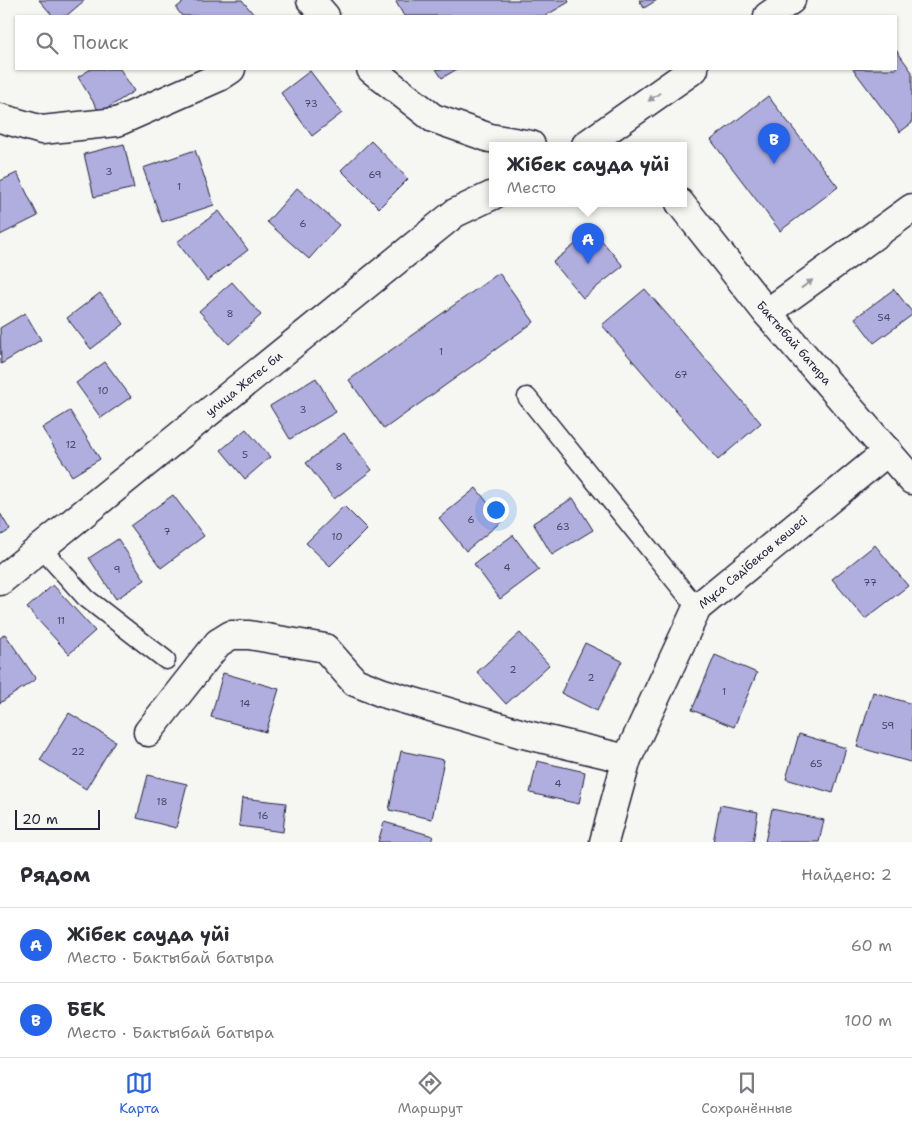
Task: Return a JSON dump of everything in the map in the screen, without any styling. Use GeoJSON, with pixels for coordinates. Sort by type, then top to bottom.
{"type":"FeatureCollection","features":[{"type":"Feature","properties":{"kind":"street"},"geometry":{"type":"LineString","coordinates":[[0,118],[42,130],[117,122],[219,77],[230,70]]}},
{"type":"Feature","properties":{"kind":"street"},"geometry":{"type":"LineString","coordinates":[[372,70],[434,118],[490,138],[513,142]]}},
{"type":"Feature","properties":{"kind":"street"},"geometry":{"type":"LineString","coordinates":[[590,142],[693,70]]}},
{"type":"Feature","properties":{"kind":"street","name":"улица Жетес би"},"geometry":{"type":"LineString","coordinates":[[0,581],[455,213],[489,197]]}},
{"type":"Feature","properties":{"kind":"street","name":"Бактыбай батыра"},"geometry":{"type":"LineString","coordinates":[[683,207],[767,313],[912,480]]}},
{"type":"Feature","properties":{"kind":"street"},"geometry":{"type":"LineString","coordinates":[[767,313],[912,208]]}},
{"type":"Feature","properties":{"kind":"street","name":"Мұса Сәдібеков көшесі"},"geometry":{"type":"LineString","coordinates":[[604,842],[627,758],[697,608],[888,451]]}},
{"type":"Feature","properties":{"kind":"street"},"geometry":{"type":"LineString","coordinates":[[148,732],[218,643],[231,635],[249,635],[325,648],[355,682],[383,693],[523,734],[627,758]]}},
{"type":"Feature","properties":{"kind":"lane"},"geometry":{"type":"LineString","coordinates":[[527,397],[697,608]]}},
{"type":"Feature","properties":{"kind":"lane"},"geometry":{"type":"LineString","coordinates":[[41,548],[86,598],[166,660]]}},
{"type":"Feature","properties":{"kind":"building"},"geometry":{"type":"Polygon","coordinates":[[[39,0],[85,0],[67,15],[52,15],[39,0]]]}},
{"type":"Feature","properties":{"kind":"building"},"geometry":{"type":"Polygon","coordinates":[[[186,0],[242,0],[254,15],[181,15],[176,8],[186,0]]]}},
{"type":"Feature","properties":{"kind":"building"},"geometry":{"type":"Polygon","coordinates":[[[399,0],[568,0],[569,2],[547,15],[403,15],[396,2],[399,0]]]}},
{"type":"Feature","properties":{"kind":"building"},"geometry":{"type":"Polygon","coordinates":[[[639,0],[657,0],[644,8],[639,0]]]}},
{"type":"Feature","properties":{"kind":"building"},"geometry":{"type":"Polygon","coordinates":[[[897,51],[912,72],[912,123],[900,132],[854,70],[897,70],[897,51]]]}},
{"type":"Feature","properties":{"kind":"building"},"geometry":{"type":"Polygon","coordinates":[[[89,70],[121,70],[134,91],[100,113],[78,77],[89,70]]]}},
{"type":"Feature","properties":{"kind":"building"},"geometry":{"type":"Polygon","coordinates":[[[437,70],[455,70],[442,78],[437,70]]]}},
{"type":"Feature","properties":{"kind":"building"},"geometry":{"type":"Polygon","coordinates":[[[310,71],[342,113],[312,136],[281,93],[310,71]]]}},
{"type":"Feature","properties":{"kind":"building"},"geometry":{"type":"Polygon","coordinates":[[[768,96],[838,187],[780,231],[711,140],[768,96]]]}},
{"type":"Feature","properties":{"kind":"building"},"geometry":{"type":"Polygon","coordinates":[[[371,141],[408,179],[379,208],[341,170],[371,141]]]}},
{"type":"Feature","properties":{"kind":"building"},"geometry":{"type":"Polygon","coordinates":[[[124,144],[134,188],[94,197],[84,154],[124,144]]]}},
{"type":"Feature","properties":{"kind":"building"},"geometry":{"type":"Polygon","coordinates":[[[195,150],[214,205],[162,222],[143,168],[195,150]]]}},
{"type":"Feature","properties":{"kind":"building"},"geometry":{"type":"Polygon","coordinates":[[[17,173],[38,216],[0,235],[0,181],[17,173]]]}},
{"type":"Feature","properties":{"kind":"building"},"geometry":{"type":"Polygon","coordinates":[[[297,188],[339,225],[309,259],[267,222],[297,188]]]}},
{"type":"Feature","properties":{"kind":"building"},"geometry":{"type":"Polygon","coordinates":[[[219,211],[248,250],[207,281],[177,242],[219,211]]]}},
{"type":"Feature","properties":{"kind":"building"},"geometry":{"type":"Polygon","coordinates":[[[593,230],[623,266],[583,298],[553,262],[593,230]]]}},
{"type":"Feature","properties":{"kind":"building"},"geometry":{"type":"Polygon","coordinates":[[[499,273],[534,322],[384,429],[349,380],[499,273]]]}},
{"type":"Feature","properties":{"kind":"building"},"geometry":{"type":"Polygon","coordinates":[[[232,282],[261,315],[229,344],[199,311],[232,282]]]}},
{"type":"Feature","properties":{"kind":"building"},"geometry":{"type":"Polygon","coordinates":[[[645,289],[761,423],[718,460],[602,325],[645,289]]]}},
{"type":"Feature","properties":{"kind":"building"},"geometry":{"type":"Polygon","coordinates":[[[894,289],[912,312],[912,315],[874,343],[855,318],[894,289]]]}},
{"type":"Feature","properties":{"kind":"building"},"geometry":{"type":"Polygon","coordinates":[[[100,293],[124,324],[91,349],[67,318],[100,293]]]}},
{"type":"Feature","properties":{"kind":"building"},"geometry":{"type":"Polygon","coordinates":[[[25,313],[41,340],[1,364],[0,328],[25,313]]]}},
{"type":"Feature","properties":{"kind":"building"},"geometry":{"type":"Polygon","coordinates":[[[105,362],[131,397],[101,418],[76,383],[105,362]]]}},
{"type":"Feature","properties":{"kind":"building"},"geometry":{"type":"Polygon","coordinates":[[[316,378],[336,412],[290,439],[270,406],[316,378]]]}},
{"type":"Feature","properties":{"kind":"building"},"geometry":{"type":"Polygon","coordinates":[[[70,411],[100,459],[72,476],[42,428],[70,411]]]}},
{"type":"Feature","properties":{"kind":"building"},"geometry":{"type":"Polygon","coordinates":[[[246,429],[270,457],[245,479],[221,450],[246,429]]]}},
{"type":"Feature","properties":{"kind":"building"},"geometry":{"type":"Polygon","coordinates":[[[344,433],[372,470],[334,499],[306,463],[344,433]]]}},
{"type":"Feature","properties":{"kind":"building"},"geometry":{"type":"Polygon","coordinates":[[[476,488],[502,521],[466,551],[439,518],[476,488]]]}},
{"type":"Feature","properties":{"kind":"building"},"geometry":{"type":"Polygon","coordinates":[[[173,495],[204,536],[161,568],[130,526],[173,495]]]}},
{"type":"Feature","properties":{"kind":"building"},"geometry":{"type":"Polygon","coordinates":[[[573,498],[593,530],[552,555],[533,523],[573,498]]]}},
{"type":"Feature","properties":{"kind":"building"},"geometry":{"type":"Polygon","coordinates":[[[344,506],[367,529],[330,566],[306,543],[344,506]]]}},
{"type":"Feature","properties":{"kind":"building"},"geometry":{"type":"Polygon","coordinates":[[[0,513],[10,530],[0,536],[0,513]]]}},
{"type":"Feature","properties":{"kind":"building"},"geometry":{"type":"Polygon","coordinates":[[[513,535],[539,570],[500,599],[474,564],[513,535]]]}},
{"type":"Feature","properties":{"kind":"building"},"geometry":{"type":"Polygon","coordinates":[[[118,539],[145,580],[116,599],[89,558],[118,539]]]}},
{"type":"Feature","properties":{"kind":"building"},"geometry":{"type":"Polygon","coordinates":[[[875,545],[908,586],[865,619],[832,579],[875,545]]]}},
{"type":"Feature","properties":{"kind":"building"},"geometry":{"type":"Polygon","coordinates":[[[53,585],[95,631],[69,654],[27,608],[53,585]]]}},
{"type":"Feature","properties":{"kind":"building"},"geometry":{"type":"Polygon","coordinates":[[[520,633],[549,665],[506,704],[477,672],[520,633]]]}},
{"type":"Feature","properties":{"kind":"building"},"geometry":{"type":"Polygon","coordinates":[[[5,634],[36,679],[0,703],[0,638],[5,634]]]}},
{"type":"Feature","properties":{"kind":"building"},"geometry":{"type":"Polygon","coordinates":[[[585,643],[622,661],[597,711],[561,693],[585,643]]]}},
{"type":"Feature","properties":{"kind":"building"},"geometry":{"type":"Polygon","coordinates":[[[715,655],[757,673],[734,727],[692,710],[715,655]]]}},
{"type":"Feature","properties":{"kind":"building"},"geometry":{"type":"Polygon","coordinates":[[[223,673],[279,689],[266,732],[211,717],[223,673]]]}},
{"type":"Feature","properties":{"kind":"building"},"geometry":{"type":"Polygon","coordinates":[[[873,692],[912,704],[912,757],[910,762],[857,747],[873,692]]]}},
{"type":"Feature","properties":{"kind":"building"},"geometry":{"type":"Polygon","coordinates":[[[69,713],[115,741],[86,789],[40,760],[69,713]]]}},
{"type":"Feature","properties":{"kind":"building"},"geometry":{"type":"Polygon","coordinates":[[[799,734],[846,748],[833,793],[786,779],[799,734]]]}},
{"type":"Feature","properties":{"kind":"building"},"geometry":{"type":"Polygon","coordinates":[[[401,751],[444,760],[432,819],[389,810],[401,751]]]}},
{"type":"Feature","properties":{"kind":"building"},"geometry":{"type":"Polygon","coordinates":[[[537,761],[585,772],[579,804],[530,793],[537,761]]]}},
{"type":"Feature","properties":{"kind":"building"},"geometry":{"type":"Polygon","coordinates":[[[148,775],[187,784],[176,828],[137,818],[148,775]]]}},
{"type":"Feature","properties":{"kind":"building"},"geometry":{"type":"Polygon","coordinates":[[[242,798],[286,803],[283,832],[239,826],[242,798]]]}},
{"type":"Feature","properties":{"kind":"building"},"geometry":{"type":"Polygon","coordinates":[[[720,805],[758,812],[753,842],[713,842],[720,805]]]}},
{"type":"Feature","properties":{"kind":"building"},"geometry":{"type":"Polygon","coordinates":[[[772,809],[824,820],[819,842],[765,842],[772,809]]]}},
{"type":"Feature","properties":{"kind":"building"},"geometry":{"type":"Polygon","coordinates":[[[384,822],[433,836],[431,842],[378,842],[384,822]]]}},
{"type":"Feature","properties":{"kind":"place","name":"БЕК"},"geometry":{"type":"Point","coordinates":[774,164]}},
{"type":"Feature","properties":{"kind":"place","name":"Жібек сауда үйі"},"geometry":{"type":"Point","coordinates":[588,264]}}]}
